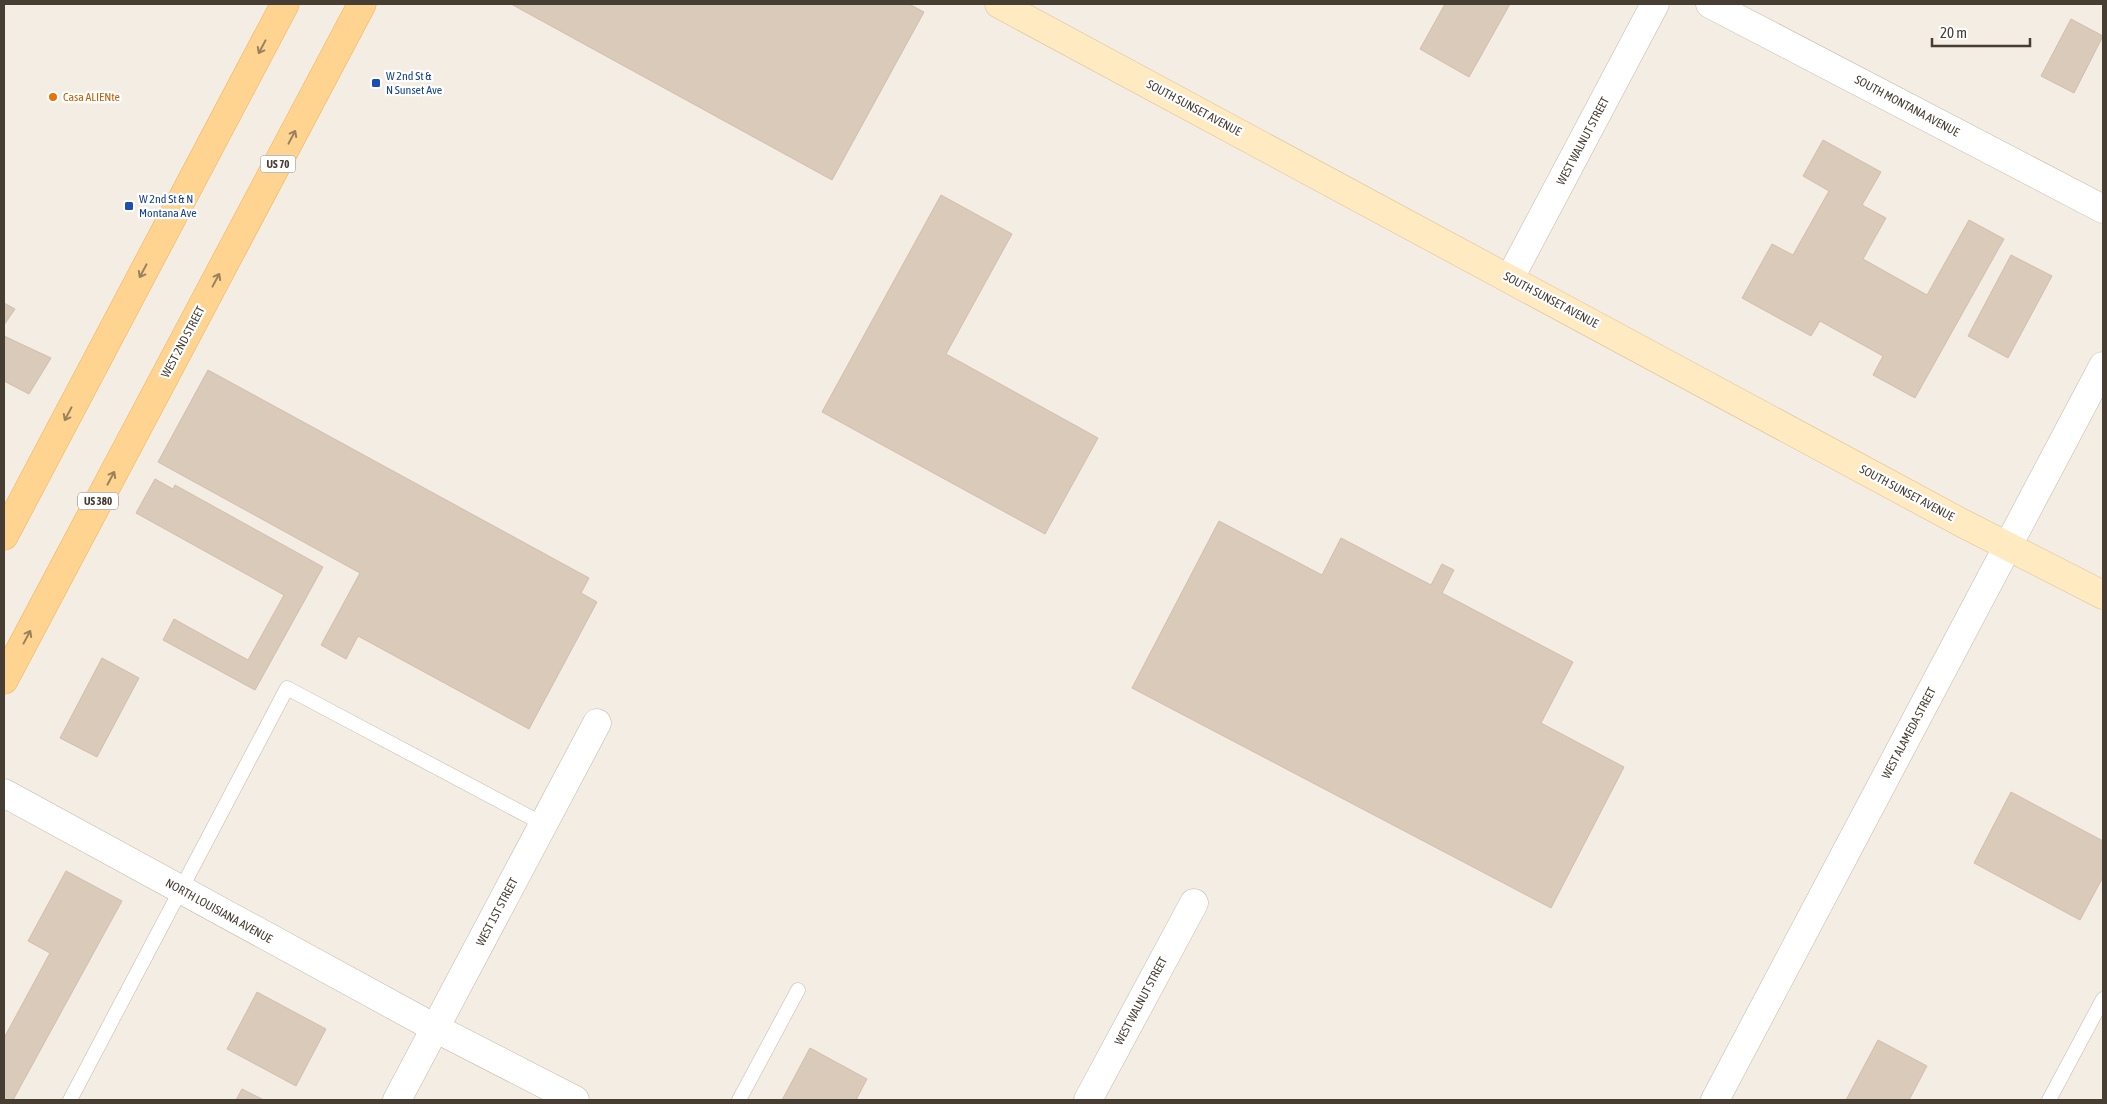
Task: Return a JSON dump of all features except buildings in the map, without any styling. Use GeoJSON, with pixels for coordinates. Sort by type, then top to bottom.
{"type":"FeatureCollection","features":[{"type":"Feature","properties":{"kind":"main road"},"geometry":{"type":"LineString","coordinates":[[4,536],[285,4]]}},
{"type":"Feature","properties":{"kind":"main road","name":"WEST 2ND STREET"},"geometry":{"type":"LineString","coordinates":[[4,680],[362,4]]}},
{"type":"Feature","properties":{"kind":"main road","name":"SOUTH SUNSET AVENUE"},"geometry":{"type":"LineString","coordinates":[[999,4],[2008,547],[2103,595]]}},
{"type":"Feature","properties":{"kind":"street","name":"WEST WALNUT STREET"},"geometry":{"type":"LineString","coordinates":[[1510,278],[1655,4]]}},
{"type":"Feature","properties":{"kind":"street","name":"SOUTH MONTANA AVENUE"},"geometry":{"type":"LineString","coordinates":[[1710,4],[2103,209]]}},
{"type":"Feature","properties":{"kind":"street","name":"WEST ALAMEDA STREET"},"geometry":{"type":"LineString","coordinates":[[1715,1100],[2103,366]]}},
{"type":"Feature","properties":{"kind":"street","name":"WEST 1ST STREET"},"geometry":{"type":"LineString","coordinates":[[397,1100],[596,723]]}},
{"type":"Feature","properties":{"kind":"street","name":"NORTH LOUISIANA AVENUE"},"geometry":{"type":"LineString","coordinates":[[4,794],[435,1028],[575,1100]]}},
{"type":"Feature","properties":{"kind":"street","name":"WEST WALNUT STREET"},"geometry":{"type":"LineString","coordinates":[[1088,1100],[1194,903]]}},
{"type":"Feature","properties":{"kind":"lane"},"geometry":{"type":"LineString","coordinates":[[70,1100],[287,688],[543,824]]}},
{"type":"Feature","properties":{"kind":"lane"},"geometry":{"type":"LineString","coordinates":[[739,1100],[798,990]]}},
{"type":"Feature","properties":{"kind":"lane"},"geometry":{"type":"LineString","coordinates":[[2049,1100],[2103,999]]}},
{"type":"Feature","properties":{"kind":"place","name":"W 2nd St & N Sunset Ave"},"geometry":{"type":"Point","coordinates":[376,83]}},
{"type":"Feature","properties":{"kind":"place","name":"Casa ALIENte"},"geometry":{"type":"Point","coordinates":[53,97]}},
{"type":"Feature","properties":{"kind":"place","name":"W 2nd St & N Montana Ave"},"geometry":{"type":"Point","coordinates":[129,206]}}]}
